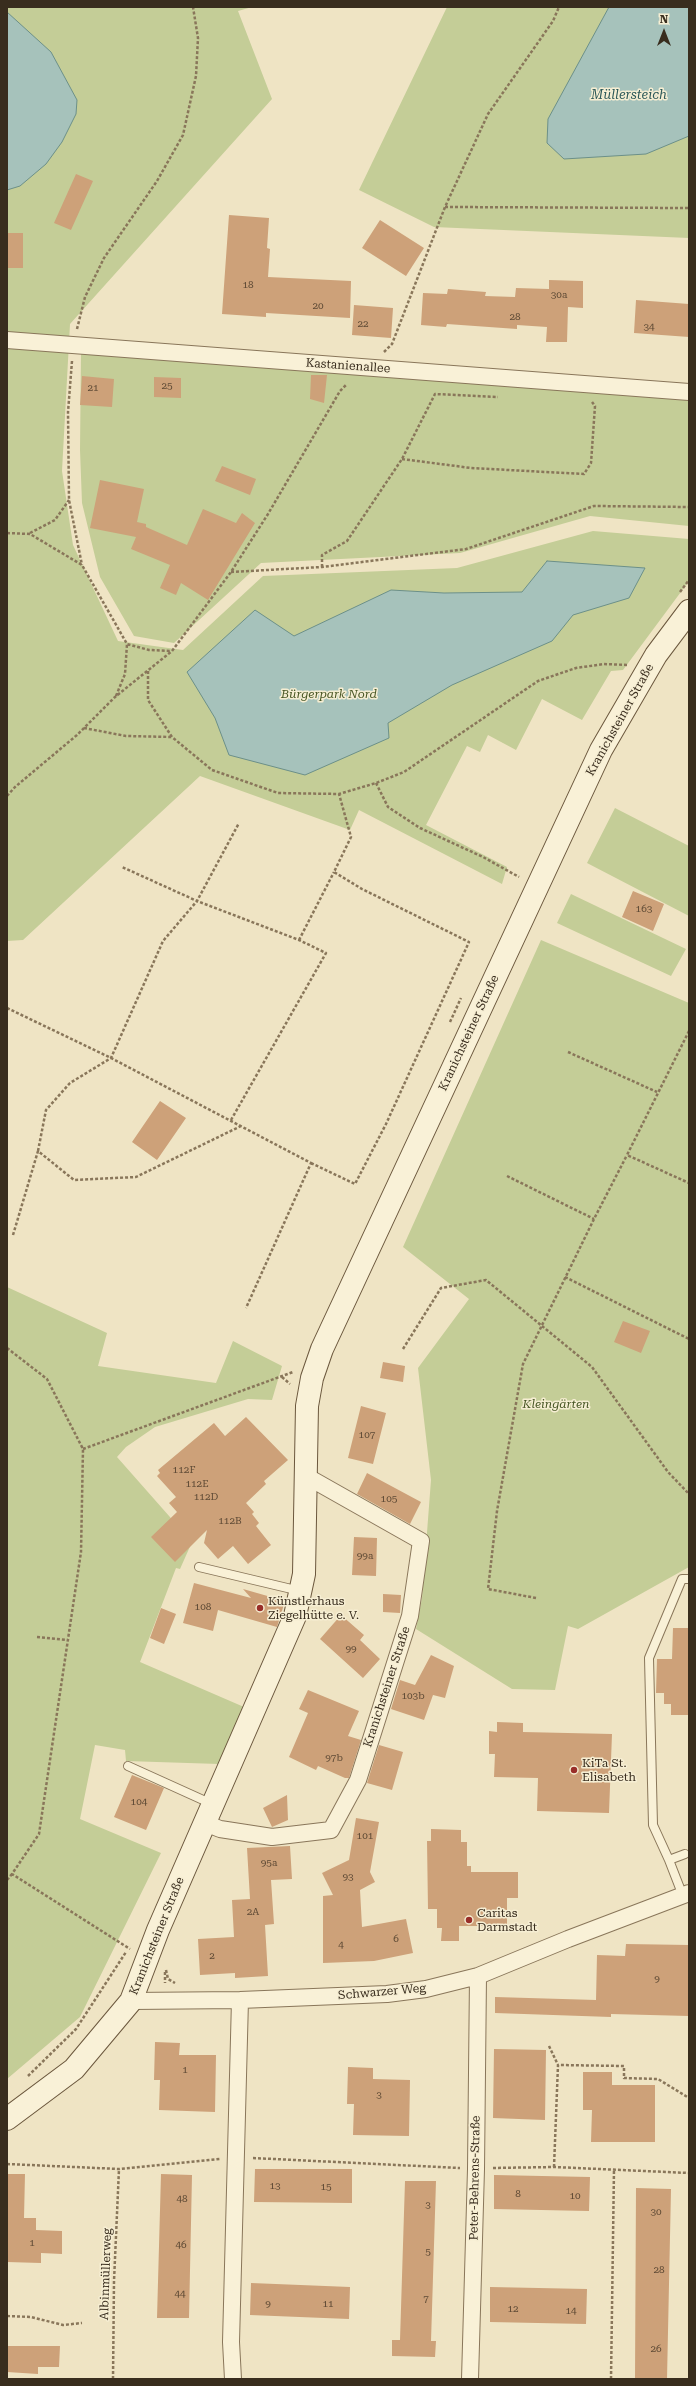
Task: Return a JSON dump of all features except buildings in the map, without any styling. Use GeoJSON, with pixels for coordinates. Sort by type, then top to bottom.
{"type":"FeatureCollection","features":[{"type":"Feature","properties":{"kind":"main road","name":"Kranichsteiner Straße"},"geometry":{"type":"LineString","coordinates":[[7,2119],[74,2069],[131,2001],[158,1930],[295,1616],[304,1574],[308,1406],[312,1378],[322,1349],[601,750],[656,655],[689,611]]}},
{"type":"Feature","properties":{"kind":"street","name":"Kastanienallee"},"geometry":{"type":"LineString","coordinates":[[7,340],[689,392]]}},
{"type":"Feature","properties":{"kind":"street","name":"Kranichsteiner Straße"},"geometry":{"type":"LineString","coordinates":[[209,1814],[220,1829],[272,1837],[331,1830],[358,1780],[410,1616],[421,1541],[306,1476]]}},
{"type":"Feature","properties":{"kind":"street","name":"Schwarzer Weg"},"geometry":{"type":"LineString","coordinates":[[131,2001],[240,2000],[387,1994],[426,1989],[478,1976],[568,1939],[686,1894]]}},
{"type":"Feature","properties":{"kind":"street","name":"Peter-Behrens-Straße"},"geometry":{"type":"LineString","coordinates":[[470,2379],[476,2169],[478,1976]]}},
{"type":"Feature","properties":{"kind":"street"},"geometry":{"type":"LineString","coordinates":[[233,2379],[231,2342],[240,2000]]}},
{"type":"Feature","properties":{"kind":"lane"},"geometry":{"type":"LineString","coordinates":[[199,1567],[301,1592]]}},
{"type":"Feature","properties":{"kind":"lane"},"geometry":{"type":"LineString","coordinates":[[686,1894],[653,1825],[650,1658],[682,1579],[689,1579]]}},
{"type":"Feature","properties":{"kind":"lane"},"geometry":{"type":"LineString","coordinates":[[128,1766],[209,1814]]}},
{"type":"Feature","properties":{"kind":"lane"},"geometry":{"type":"LineString","coordinates":[[669,1860],[685,1854]]}},
{"type":"Feature","properties":{"kind":"path"},"geometry":{"type":"LineString","coordinates":[[115,697],[125,674],[127,644],[82,565],[69,500],[68,412],[73,345],[85,297],[104,258],[157,181],[183,135],[196,76],[198,38],[193,7]]}},
{"type":"Feature","properties":{"kind":"path"},"geometry":{"type":"LineString","coordinates":[[7,796],[15,786],[84,728],[115,697],[172,651],[231,572],[268,514],[340,390],[392,344],[445,207],[488,114],[553,21],[559,7]]}},
{"type":"Feature","properties":{"kind":"path"},"geometry":{"type":"LineString","coordinates":[[445,207],[689,208]]}},
{"type":"Feature","properties":{"kind":"path"},"geometry":{"type":"LineString","coordinates":[[402,459],[471,468],[584,474],[591,463],[595,406],[591,400],[592,385]]}},
{"type":"Feature","properties":{"kind":"path"},"geometry":{"type":"LineString","coordinates":[[322,567],[322,555],[348,541],[402,459],[435,394],[505,397]]}},
{"type":"Feature","properties":{"kind":"path"},"geometry":{"type":"LineString","coordinates":[[30,534],[56,520],[69,500]]}},
{"type":"Feature","properties":{"kind":"path"},"geometry":{"type":"LineString","coordinates":[[231,572],[322,567],[466,549],[594,506],[689,507]]}},
{"type":"Feature","properties":{"kind":"path"},"geometry":{"type":"LineString","coordinates":[[7,533],[30,534],[82,565]]}},
{"type":"Feature","properties":{"kind":"path"},"geometry":{"type":"LineString","coordinates":[[127,644],[149,650],[172,651]]}},
{"type":"Feature","properties":{"kind":"path"},"geometry":{"type":"LineString","coordinates":[[148,671],[148,700],[172,737],[212,770],[278,794],[338,794],[376,783],[404,772],[538,681],[576,668],[604,664],[632,665]]}},
{"type":"Feature","properties":{"kind":"path"},"geometry":{"type":"LineString","coordinates":[[84,728],[126,736],[172,737]]}},
{"type":"Feature","properties":{"kind":"path"},"geometry":{"type":"LineString","coordinates":[[376,783],[388,807],[414,824],[522,878]]}},
{"type":"Feature","properties":{"kind":"path"},"geometry":{"type":"LineString","coordinates":[[299,940],[351,837],[338,794]]}},
{"type":"Feature","properties":{"kind":"path"},"geometry":{"type":"LineString","coordinates":[[13,1235],[38,1151],[46,1110],[70,1083],[111,1058],[163,941],[197,901],[239,823]]}},
{"type":"Feature","properties":{"kind":"path"},"geometry":{"type":"LineString","coordinates":[[122,868],[197,901],[299,940],[326,953],[231,1120]]}},
{"type":"Feature","properties":{"kind":"path"},"geometry":{"type":"LineString","coordinates":[[7,1008],[111,1058],[311,1163],[355,1184],[386,1124],[469,942],[362,889],[334,872]]}},
{"type":"Feature","properties":{"kind":"path"},"geometry":{"type":"LineString","coordinates":[[536,1598],[488,1589],[497,1511],[523,1364],[657,1092],[689,1031]]}},
{"type":"Feature","properties":{"kind":"path"},"geometry":{"type":"LineString","coordinates":[[568,1052],[657,1092]]}},
{"type":"Feature","properties":{"kind":"path"},"geometry":{"type":"LineString","coordinates":[[38,1151],[74,1180],[136,1177],[242,1126]]}},
{"type":"Feature","properties":{"kind":"path"},"geometry":{"type":"LineString","coordinates":[[627,1155],[689,1183]]}},
{"type":"Feature","properties":{"kind":"path"},"geometry":{"type":"LineString","coordinates":[[246,1308],[311,1163]]}},
{"type":"Feature","properties":{"kind":"path"},"geometry":{"type":"LineString","coordinates":[[507,1176],[594,1219]]}},
{"type":"Feature","properties":{"kind":"path"},"geometry":{"type":"LineString","coordinates":[[565,1277],[689,1339]]}},
{"type":"Feature","properties":{"kind":"path"},"geometry":{"type":"LineString","coordinates":[[403,1349],[441,1288],[486,1280],[592,1367],[668,1472],[689,1494]]}},
{"type":"Feature","properties":{"kind":"path"},"geometry":{"type":"LineString","coordinates":[[7,1348],[46,1380],[83,1449],[81,1552],[39,1834],[7,1880]]}},
{"type":"Feature","properties":{"kind":"path"},"geometry":{"type":"LineString","coordinates":[[83,1449],[296,1371]]}},
{"type":"Feature","properties":{"kind":"path"},"geometry":{"type":"LineString","coordinates":[[37,1637],[68,1640]]}},
{"type":"Feature","properties":{"kind":"path"},"geometry":{"type":"LineString","coordinates":[[12,1874],[128,1949],[76,2029],[23,2081]]}},
{"type":"Feature","properties":{"kind":"path"},"geometry":{"type":"LineString","coordinates":[[164,1965],[165,1985]]}},
{"type":"Feature","properties":{"kind":"path"},"geometry":{"type":"LineString","coordinates":[[549,2046],[558,2065],[554,2167]]}},
{"type":"Feature","properties":{"kind":"path"},"geometry":{"type":"LineString","coordinates":[[558,2065],[624,2066],[624,2078],[658,2079],[689,2098]]}},
{"type":"Feature","properties":{"kind":"path"},"geometry":{"type":"LineString","coordinates":[[7,2164],[119,2169],[237,2157],[476,2169],[554,2167],[689,2172]]}},
{"type":"Feature","properties":{"kind":"path","name":"Albinmüllerweg"},"geometry":{"type":"LineString","coordinates":[[113,2379],[114,2281],[119,2169]]}},
{"type":"Feature","properties":{"kind":"path"},"geometry":{"type":"LineString","coordinates":[[611,2379],[614,2169]]}},
{"type":"Feature","properties":{"kind":"path","name":"Albinmüllerweg"},"geometry":{"type":"LineString","coordinates":[[7,2316],[31,2316],[63,2325],[82,2323]]}},
{"type":"Feature","properties":{"kind":"green space","name":"Bürgerpark Nord"},"geometry":{"type":"Polygon","coordinates":[[[7,7],[252,7],[238,11],[272,99],[70,324],[62,471],[73,545],[118,641],[183,650],[263,576],[457,568],[593,531],[689,539],[689,581],[623,670],[611,671],[582,720],[542,699],[516,750],[488,735],[480,752],[467,746],[426,825],[507,867],[502,884],[359,810],[350,830],[200,776],[23,940],[7,941],[7,7]]]}},
{"type":"Feature","properties":{"kind":"green space"},"geometry":{"type":"Polygon","coordinates":[[[447,7],[689,7],[689,238],[434,227],[359,190],[447,7]]]}},
{"type":"Feature","properties":{"kind":"green space"},"geometry":{"type":"Polygon","coordinates":[[[81,353],[689,400],[689,526],[590,516],[460,553],[261,563],[174,643],[134,636],[100,577],[82,503],[80,450],[81,353]]]}},
{"type":"Feature","properties":{"kind":"green space"},"geometry":{"type":"Polygon","coordinates":[[[615,808],[689,846],[689,916],[587,863],[615,808]]]}},
{"type":"Feature","properties":{"kind":"green space"},"geometry":{"type":"Polygon","coordinates":[[[571,894],[686,949],[671,976],[557,923],[571,894]]]}},
{"type":"Feature","properties":{"kind":"green space","name":"Kleingärten"},"geometry":{"type":"Polygon","coordinates":[[[541,940],[689,1003],[689,1567],[578,1629],[568,1626],[555,1690],[512,1689],[416,1629],[422,1598],[431,1480],[418,1368],[469,1299],[403,1247],[541,940]]]}},
{"type":"Feature","properties":{"kind":"green space"},"geometry":{"type":"Polygon","coordinates":[[[7,1287],[107,1333],[98,1366],[216,1383],[233,1341],[282,1366],[272,1400],[248,1399],[155,1427],[126,1447],[117,1457],[192,1542],[180,1569],[176,1568],[140,1662],[244,1707],[219,1764],[126,1761],[125,1750],[95,1745],[80,1819],[161,1853],[80,2017],[7,2079],[7,1287]]]}},
{"type":"Feature","properties":{"kind":"water","name":"Müllersteich"},"geometry":{"type":"Polygon","coordinates":[[[609,7],[689,7],[689,136],[646,154],[564,159],[547,143],[548,119],[609,7]]]}},
{"type":"Feature","properties":{"kind":"water"},"geometry":{"type":"Polygon","coordinates":[[[7,12],[51,52],[77,100],[76,114],[62,142],[46,164],[20,186],[7,190],[7,12]]]}},
{"type":"Feature","properties":{"kind":"water"},"geometry":{"type":"Polygon","coordinates":[[[547,561],[645,568],[629,598],[573,615],[552,641],[452,685],[388,723],[389,738],[305,775],[229,755],[215,718],[187,672],[255,610],[294,636],[391,590],[444,593],[522,592],[547,561]]]}},
{"type":"Feature","properties":{"kind":"place","name":"Künstlerhaus Ziegelhütte e. V."},"geometry":{"type":"Point","coordinates":[260,1608]}},
{"type":"Feature","properties":{"kind":"place","name":"KiTa St. Elisabeth"},"geometry":{"type":"Point","coordinates":[574,1770]}},
{"type":"Feature","properties":{"kind":"place","name":"Caritas Darmstadt"},"geometry":{"type":"Point","coordinates":[469,1920]}}]}
